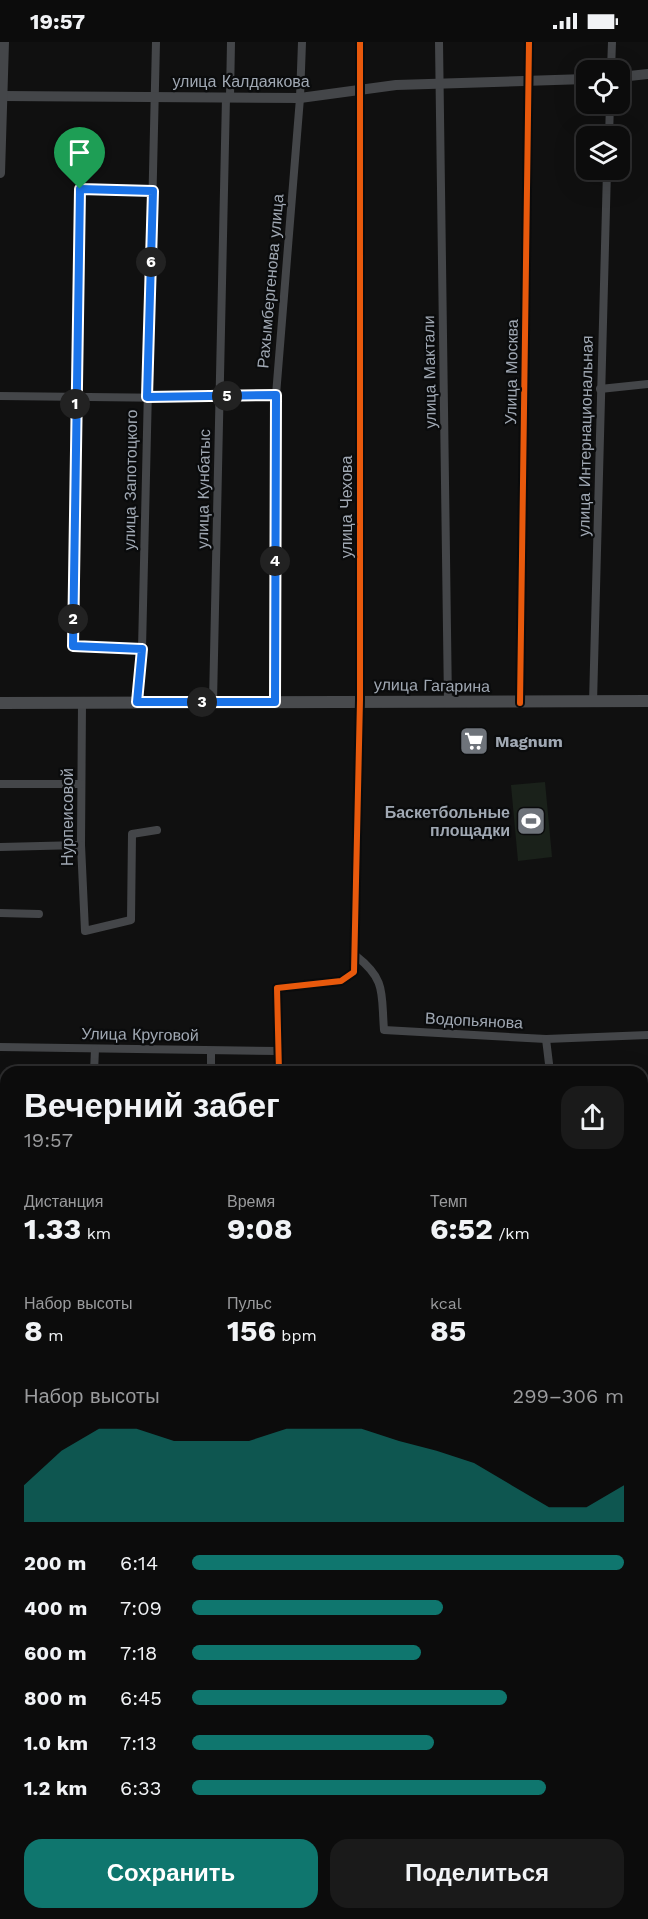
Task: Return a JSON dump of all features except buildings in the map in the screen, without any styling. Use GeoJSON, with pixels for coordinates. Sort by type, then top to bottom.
{"type":"FeatureCollection","features":[{"type":"Feature","properties":{"kind":"main road","name":"улица Гагарина"},"geometry":{"type":"LineString","coordinates":[[0,703],[360,700],[448,703],[648,701]]}},
{"type":"Feature","properties":{"kind":"street"},"geometry":{"type":"LineString","coordinates":[[0,173],[4,42]]}},
{"type":"Feature","properties":{"kind":"street","name":"улица Запотоцкого"},"geometry":{"type":"LineString","coordinates":[[137,702],[142,649],[156,42]]}},
{"type":"Feature","properties":{"kind":"street","name":"улица Кунбатыс"},"geometry":{"type":"LineString","coordinates":[[213,702],[219,396],[231,42]]}},
{"type":"Feature","properties":{"kind":"street","name":"Рахымбергенова улица"},"geometry":{"type":"LineString","coordinates":[[275,702],[276,395],[300,98],[302,42]]}},
{"type":"Feature","properties":{"kind":"street","name":"улица Чехова"},"geometry":{"type":"LineString","coordinates":[[279,1051],[277,988],[341,981],[354,972],[356,956],[360,700],[360,42]]}},
{"type":"Feature","properties":{"kind":"street","name":"улица Мактали"},"geometry":{"type":"LineString","coordinates":[[439,42],[448,703]]}},
{"type":"Feature","properties":{"kind":"street","name":"Улица Москва"},"geometry":{"type":"LineString","coordinates":[[520,703],[529,42]]}},
{"type":"Feature","properties":{"kind":"street"},"geometry":{"type":"LineString","coordinates":[[611,60],[612,42]]}},
{"type":"Feature","properties":{"kind":"street"},"geometry":{"type":"LineString","coordinates":[[630,76],[648,74]]}},
{"type":"Feature","properties":{"kind":"street","name":"улица Калдаякова"},"geometry":{"type":"LineString","coordinates":[[1,96],[300,98],[360,88],[441,83],[576,80]]}},
{"type":"Feature","properties":{"kind":"street","name":"улица Интернациональная"},"geometry":{"type":"LineString","coordinates":[[593,703],[608,180]]}},
{"type":"Feature","properties":{"kind":"street"},"geometry":{"type":"LineString","coordinates":[[142,649],[73,646],[75,397],[80,189],[153,191]]}},
{"type":"Feature","properties":{"kind":"street"},"geometry":{"type":"LineString","coordinates":[[600,390],[648,384]]}},
{"type":"Feature","properties":{"kind":"street"},"geometry":{"type":"LineString","coordinates":[[0,396],[276,395]]}},
{"type":"Feature","properties":{"kind":"street","name":"Нурпеисовой"},"geometry":{"type":"LineString","coordinates":[[82,703],[81,845],[85,931],[131,920],[132,834],[157,830]]}},
{"type":"Feature","properties":{"kind":"street"},"geometry":{"type":"LineString","coordinates":[[0,784],[81,784]]}},
{"type":"Feature","properties":{"kind":"street"},"geometry":{"type":"LineString","coordinates":[[0,847],[81,845]]}},
{"type":"Feature","properties":{"kind":"street"},"geometry":{"type":"LineString","coordinates":[[0,914],[39,914]]}},
{"type":"Feature","properties":{"kind":"street","name":"Водопьянова"},"geometry":{"type":"LineString","coordinates":[[356,956],[373,969],[379,981],[384,1030],[546,1039],[648,1035]]}},
{"type":"Feature","properties":{"kind":"street"},"geometry":{"type":"LineString","coordinates":[[546,1039],[549,1066]]}},
{"type":"Feature","properties":{"kind":"street","name":"Улица Круговой"},"geometry":{"type":"LineString","coordinates":[[0,1047],[279,1051]]}},
{"type":"Feature","properties":{"kind":"street"},"geometry":{"type":"LineString","coordinates":[[94,1049],[94,1066]]}},
{"type":"Feature","properties":{"kind":"street"},"geometry":{"type":"LineString","coordinates":[[211,1051],[211,1066]]}},
{"type":"Feature","properties":{"kind":"street"},"geometry":{"type":"LineString","coordinates":[[279,1051],[279,1066]]}},
{"type":"Feature","properties":{"kind":"shaded area","name":"Баскетбольные площадки"},"geometry":{"type":"Polygon","coordinates":[[[545,782],[552,857],[518,861],[511,785],[545,782]]]}},
{"type":"Feature","properties":{"kind":"cycle path"},"geometry":{"type":"LineString","coordinates":[[279,1066],[277,988],[341,981],[354,972],[360,700],[360,42]]}},
{"type":"Feature","properties":{"kind":"cycle path"},"geometry":{"type":"LineString","coordinates":[[520,703],[529,42]]}},
{"type":"Feature","properties":{"kind":"place","name":"Magnum"},"geometry":{"type":"Point","coordinates":[474,741]}},
{"type":"Feature","properties":{"kind":"place","name":"Баскетбольные площадки"},"geometry":{"type":"Point","coordinates":[531,821]}},
{"type":"Feature","properties":{"kind":"route"},"geometry":{"type":"LineString","coordinates":[[80,189],[153,191],[147,397],[276,395],[275,702],[137,702],[142,649],[73,646],[75,397],[80,189]]}}]}
